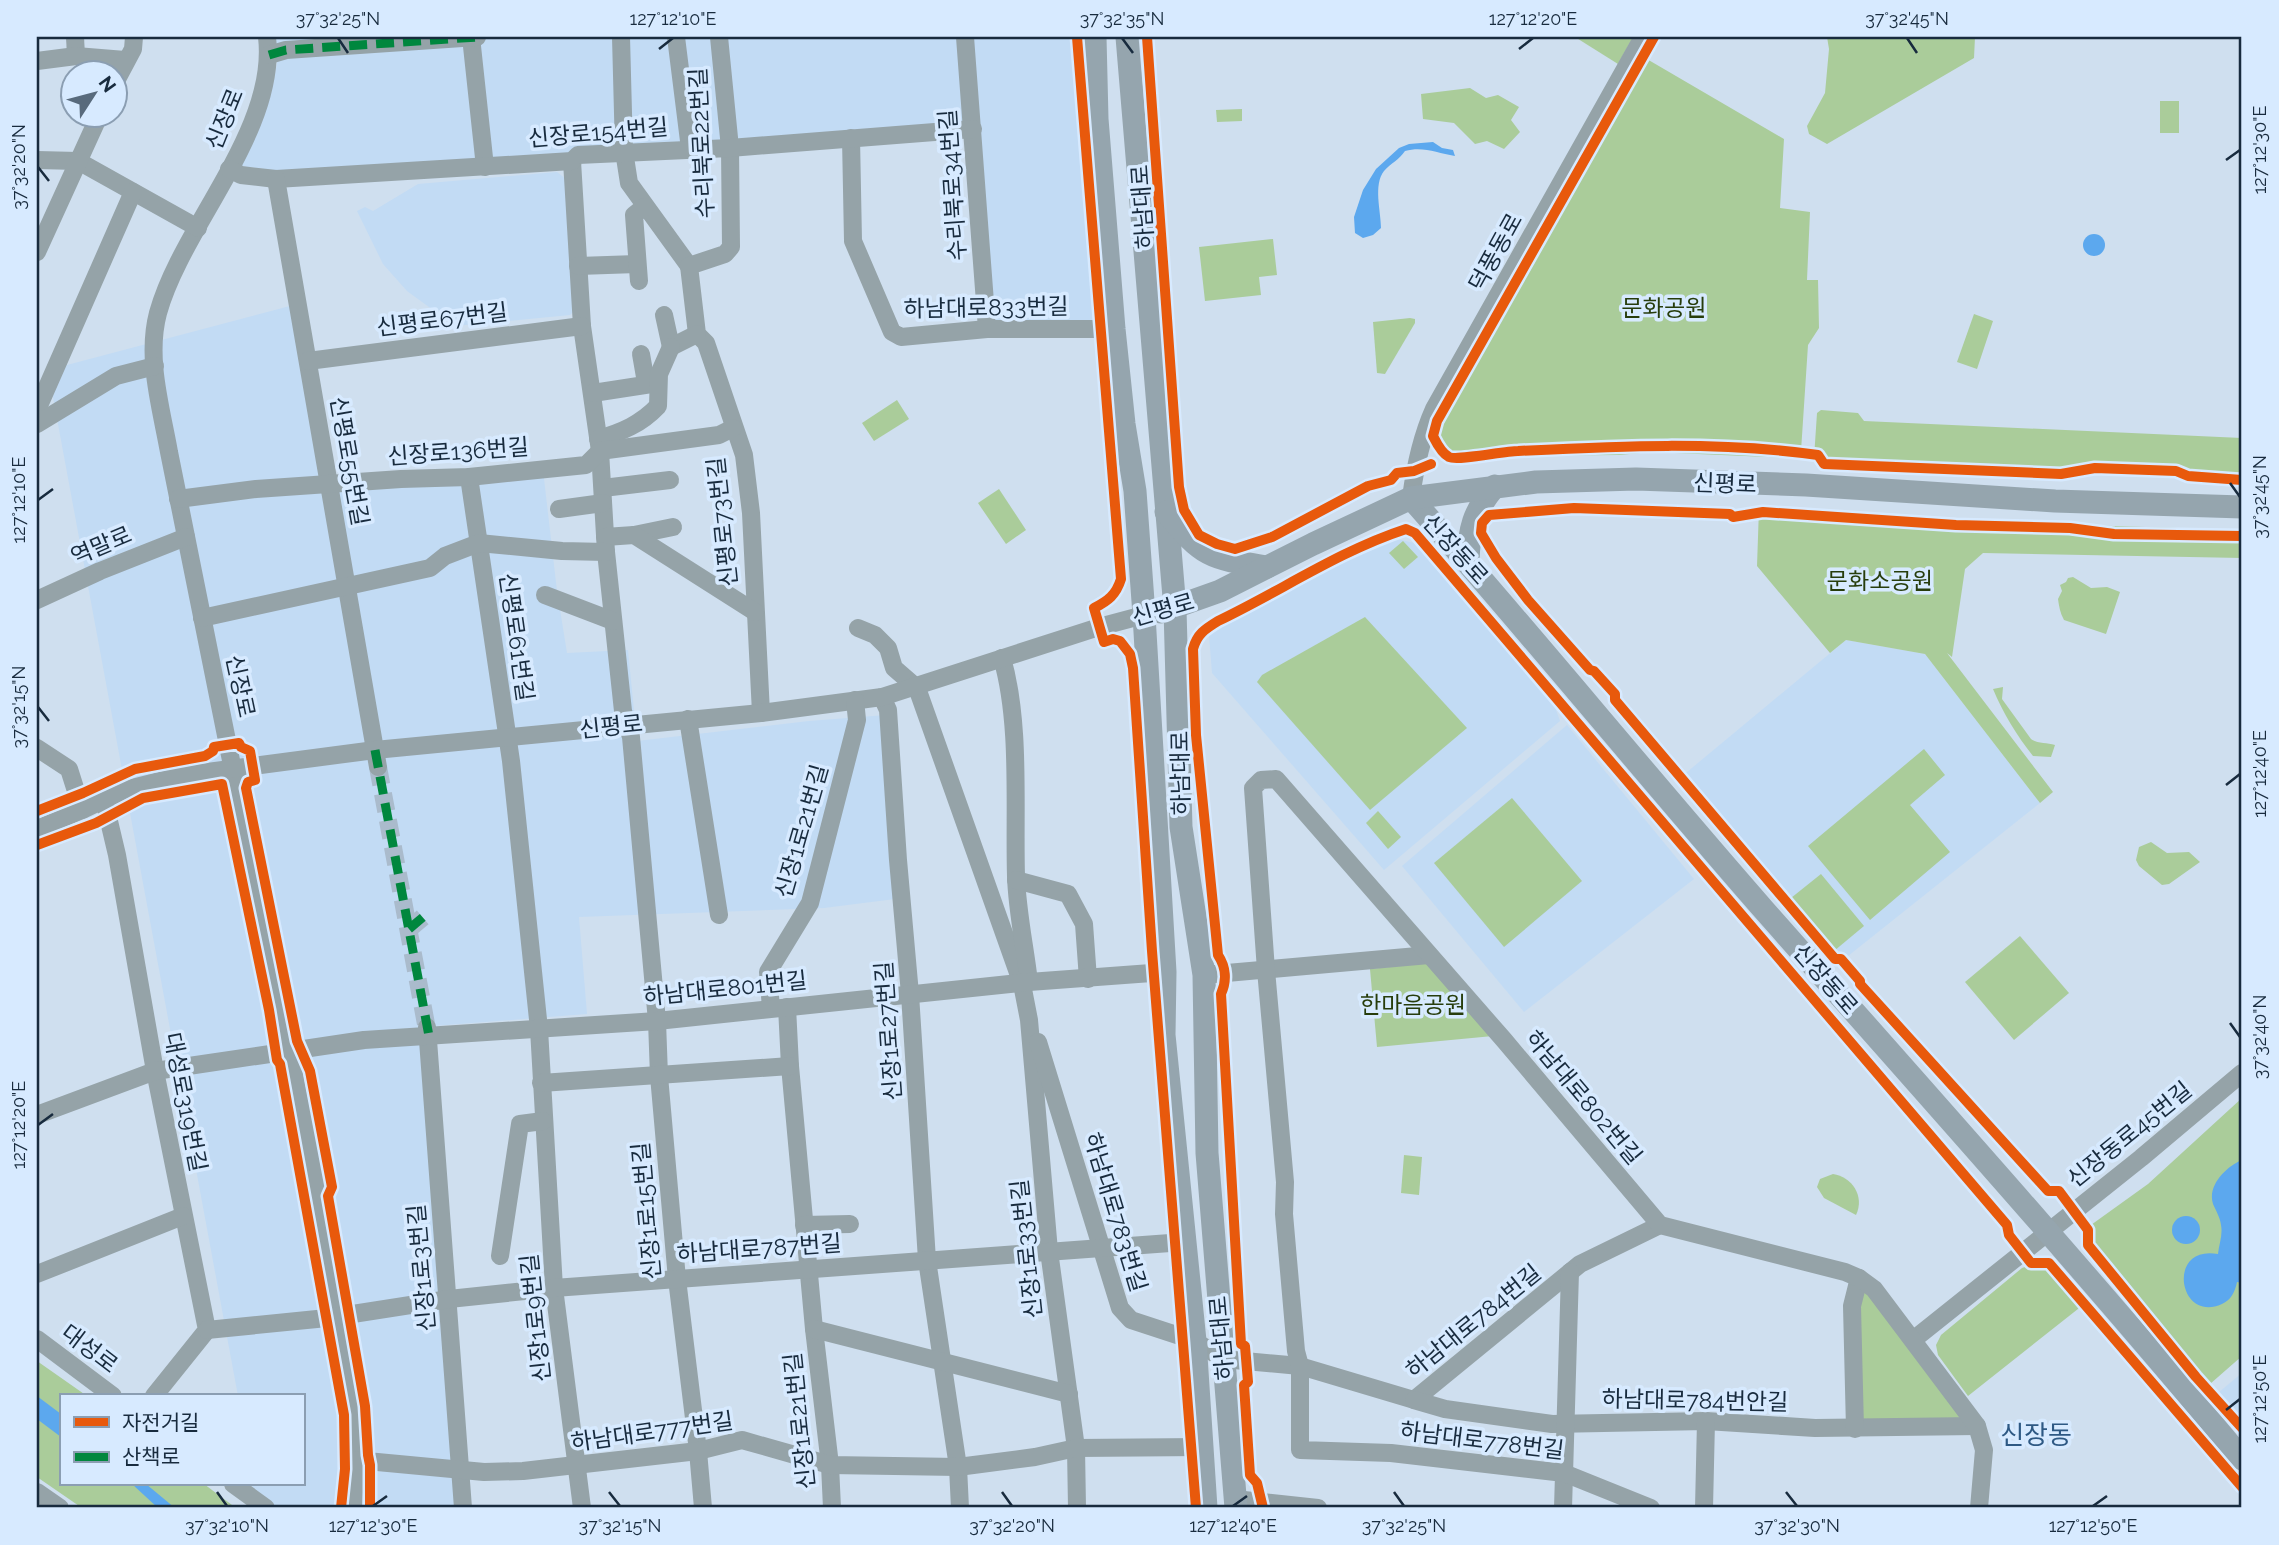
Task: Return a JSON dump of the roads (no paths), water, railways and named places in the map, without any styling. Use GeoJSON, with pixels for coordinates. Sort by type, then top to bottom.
{"type":"FeatureCollection","features":[{"type":"Feature","properties":{"kind":"main road","name":"하남대로"},"geometry":{"type":"LineString","coordinates":[[1095,37],[1097,119],[1114,330],[1124,424],[1135,491],[1144,615],[1165,972],[1164,1035],[1195,1341],[1206,1508]]}},
{"type":"Feature","properties":{"kind":"main road","name":"하남대로"},"geometry":{"type":"LineString","coordinates":[[1127,37],[1175,609],[1181,827],[1204,975],[1207,1153],[1236,1504]]}},
{"type":"Feature","properties":{"kind":"main road","name":"신평로"},"geometry":{"type":"LineString","coordinates":[[1144,615],[1175,609],[1220,591],[1411,498],[1495,486],[1636,479],[2242,507]]}},
{"type":"Feature","properties":{"kind":"main road"},"geometry":{"type":"LineString","coordinates":[[1468,562],[1472,521],[1483,499],[1495,486]]}},
{"type":"Feature","properties":{"kind":"main road","name":"신장동로"},"geometry":{"type":"LineString","coordinates":[[1411,498],[2242,1459]]}},
{"type":"Feature","properties":{"kind":"main road"},"geometry":{"type":"LineString","coordinates":[[1166,512],[1194,545],[1205,553],[1228,561],[1267,568]]}},
{"type":"Feature","properties":{"kind":"street"},"geometry":{"type":"LineString","coordinates":[[75,37],[76,56]]}},
{"type":"Feature","properties":{"kind":"street"},"geometry":{"type":"LineString","coordinates":[[37,61],[76,56],[125,60],[133,49],[134,37]]}},
{"type":"Feature","properties":{"kind":"street","name":"신장로"},"geometry":{"type":"LineString","coordinates":[[267,37],[269,55],[256,113],[172,279],[155,327],[155,366],[178,499],[290,1051],[339,1315],[352,1390],[356,1460],[354,1508]]}},
{"type":"Feature","properties":{"kind":"street"},"geometry":{"type":"LineString","coordinates":[[471,37],[485,167]]}},
{"type":"Feature","properties":{"kind":"street"},"geometry":{"type":"LineString","coordinates":[[269,55],[286,50],[387,40],[477,37]]}},
{"type":"Feature","properties":{"kind":"street"},"geometry":{"type":"LineString","coordinates":[[621,37],[624,151],[629,183],[689,266]]}},
{"type":"Feature","properties":{"kind":"street"},"geometry":{"type":"LineString","coordinates":[[676,37],[690,149]]}},
{"type":"Feature","properties":{"kind":"street","name":"수리북로22번길"},"geometry":{"type":"LineString","coordinates":[[689,266],[725,254],[731,247],[730,148],[719,37]]}},
{"type":"Feature","properties":{"kind":"street","name":"수리북로34번길"},"geometry":{"type":"LineString","coordinates":[[965,37],[987,329]]}},
{"type":"Feature","properties":{"kind":"street","name":"덕풍동로"},"geometry":{"type":"LineString","coordinates":[[1411,498],[1424,431],[1434,409],[1643,37]]}},
{"type":"Feature","properties":{"kind":"street","name":"신장로154번길"},"geometry":{"type":"LineString","coordinates":[[229,169],[241,175],[276,179],[572,161],[578,155],[624,151],[730,148],[973,129]]}},
{"type":"Feature","properties":{"kind":"street"},"geometry":{"type":"LineString","coordinates":[[37,252],[92,130]]}},
{"type":"Feature","properties":{"kind":"street","name":"하남대로833번길"},"geometry":{"type":"LineString","coordinates":[[851,138],[853,241],[892,332],[901,337],[987,329],[1114,330]]}},
{"type":"Feature","properties":{"kind":"street"},"geometry":{"type":"LineString","coordinates":[[37,160],[78,161],[198,228]]}},
{"type":"Feature","properties":{"kind":"street"},"geometry":{"type":"LineString","coordinates":[[572,161],[582,326],[599,445],[613,621],[625,724]]}},
{"type":"Feature","properties":{"kind":"street","name":"신평로55번길"},"geometry":{"type":"LineString","coordinates":[[276,179],[327,485],[349,587],[377,759]]}},
{"type":"Feature","properties":{"kind":"street"},"geometry":{"type":"LineString","coordinates":[[37,410],[133,192]]}},
{"type":"Feature","properties":{"kind":"street"},"geometry":{"type":"LineString","coordinates":[[578,266],[638,272],[634,215],[644,207]]}},
{"type":"Feature","properties":{"kind":"street","name":"신평로73번길"},"geometry":{"type":"LineString","coordinates":[[689,266],[697,334],[706,343],[744,455],[751,513],[761,713]]}},
{"type":"Feature","properties":{"kind":"street"},"geometry":{"type":"LineString","coordinates":[[599,445],[647,417],[658,406],[659,374],[671,347],[664,315]]}},
{"type":"Feature","properties":{"kind":"street","name":"신평로67번길"},"geometry":{"type":"LineString","coordinates":[[308,361],[582,326]]}},
{"type":"Feature","properties":{"kind":"street"},"geometry":{"type":"LineString","coordinates":[[671,347],[697,334]]}},
{"type":"Feature","properties":{"kind":"street"},"geometry":{"type":"LineString","coordinates":[[641,354],[645,377],[658,383]]}},
{"type":"Feature","properties":{"kind":"street"},"geometry":{"type":"LineString","coordinates":[[37,424],[116,376],[155,366]]}},
{"type":"Feature","properties":{"kind":"street"},"geometry":{"type":"LineString","coordinates":[[593,393],[658,383]]}},
{"type":"Feature","properties":{"kind":"street","name":"신장로136번길"},"geometry":{"type":"LineString","coordinates":[[178,499],[256,489],[468,477],[586,465],[599,445],[719,435],[733,428]]}},
{"type":"Feature","properties":{"kind":"street","name":"신평로61번길"},"geometry":{"type":"LineString","coordinates":[[468,477],[508,737]]}},
{"type":"Feature","properties":{"kind":"street"},"geometry":{"type":"LineString","coordinates":[[559,509],[603,495],[670,480]]}},
{"type":"Feature","properties":{"kind":"street"},"geometry":{"type":"LineString","coordinates":[[606,544],[673,527]]}},
{"type":"Feature","properties":{"kind":"street"},"geometry":{"type":"LineString","coordinates":[[635,535],[755,612]]}},
{"type":"Feature","properties":{"kind":"street","name":"역말로"},"geometry":{"type":"LineString","coordinates":[[37,600],[100,570],[186,537]]}},
{"type":"Feature","properties":{"kind":"street","name":"신평로61번길"},"geometry":{"type":"LineString","coordinates":[[349,587],[430,568],[445,556],[479,543],[562,551],[606,544]]}},
{"type":"Feature","properties":{"kind":"street"},"geometry":{"type":"LineString","coordinates":[[202,618],[349,587]]}},
{"type":"Feature","properties":{"kind":"street"},"geometry":{"type":"LineString","coordinates":[[545,595],[613,621]]}},
{"type":"Feature","properties":{"kind":"street","name":"신평로"},"geometry":{"type":"LineString","coordinates":[[37,829],[124,790],[163,779],[233,769],[377,759],[508,737],[761,713],[882,697],[917,688],[1098,627],[1144,615]]}},
{"type":"Feature","properties":{"kind":"street"},"geometry":{"type":"LineString","coordinates":[[858,628],[875,635],[888,648],[894,668],[917,688],[1026,983]]}},
{"type":"Feature","properties":{"kind":"street","name":"신장1로33번길"},"geometry":{"type":"LineString","coordinates":[[1002,658],[1007,675],[1015,759],[1016,880],[1049,1251],[1076,1448],[1077,1508]]}},
{"type":"Feature","properties":{"kind":"street","name":"신장1로27번길"},"geometry":{"type":"LineString","coordinates":[[882,697],[888,710],[898,860],[911,994],[928,1260],[958,1467],[960,1508]]}},
{"type":"Feature","properties":{"kind":"street","name":"신장1로21번길"},"geometry":{"type":"LineString","coordinates":[[832,1508],[790,1066],[779,1008],[768,972],[810,903],[857,720],[855,700]]}},
{"type":"Feature","properties":{"kind":"street"},"geometry":{"type":"LineString","coordinates":[[688,719],[719,915]]}},
{"type":"Feature","properties":{"kind":"street","name":"신장1로15번길"},"geometry":{"type":"LineString","coordinates":[[625,724],[631,737],[677,1279],[703,1508]]}},
{"type":"Feature","properties":{"kind":"street","name":"신장1로9번길"},"geometry":{"type":"LineString","coordinates":[[508,737],[539,1029],[554,1288],[582,1508]]}},
{"type":"Feature","properties":{"kind":"street"},"geometry":{"type":"LineString","coordinates":[[37,748],[69,769],[82,810]]}},
{"type":"Feature","properties":{"kind":"street","name":"하남대로802번길"},"geometry":{"type":"LineString","coordinates":[[1300,1450],[1300,1366],[1296,1351],[1284,1214],[1285,1182],[1253,788],[1261,779],[1276,779],[1504,1040],[1660,1225]]}},
{"type":"Feature","properties":{"kind":"street","name":"대성로319번길"},"geometry":{"type":"LineString","coordinates":[[104,800],[117,855],[155,1070],[207,1330]]}},
{"type":"Feature","properties":{"kind":"street"},"geometry":{"type":"LineString","coordinates":[[1016,880],[1068,894],[1084,924],[1088,979]]}},
{"type":"Feature","properties":{"kind":"street"},"geometry":{"type":"LineString","coordinates":[[1204,975],[1429,955]]}},
{"type":"Feature","properties":{"kind":"street","name":"하남대로801번길"},"geometry":{"type":"LineString","coordinates":[[37,1115],[155,1070],[428,1030],[539,1029],[657,1021],[911,994],[1165,972]]}},
{"type":"Feature","properties":{"kind":"street","name":"하남대로783번길"},"geometry":{"type":"LineString","coordinates":[[1029,1020],[1119,1308],[1131,1320],[1195,1341],[1223,1359]]}},
{"type":"Feature","properties":{"kind":"street","name":"신장1로3번길"},"geometry":{"type":"LineString","coordinates":[[428,1030],[463,1508]]}},
{"type":"Feature","properties":{"kind":"street"},"geometry":{"type":"LineString","coordinates":[[541,1083],[790,1066]]}},
{"type":"Feature","properties":{"kind":"street","name":"신장동로45번길"},"geometry":{"type":"LineString","coordinates":[[2046,1232],[2141,1158],[2242,1073]]}},
{"type":"Feature","properties":{"kind":"street","name":"신장1로9번길"},"geometry":{"type":"LineString","coordinates":[[500,1256],[520,1124],[543,1121]]}},
{"type":"Feature","properties":{"kind":"street"},"geometry":{"type":"LineString","coordinates":[[37,1274],[183,1216]]}},
{"type":"Feature","properties":{"kind":"street"},"geometry":{"type":"LineString","coordinates":[[804,1225],[850,1224]]}},
{"type":"Feature","properties":{"kind":"street"},"geometry":{"type":"LineString","coordinates":[[1660,1225],[1844,1272],[1859,1278],[1874,1289],[1977,1426],[1984,1450],[1979,1508]]}},
{"type":"Feature","properties":{"kind":"street","name":"하남대로784번길"},"geometry":{"type":"LineString","coordinates":[[1223,1359],[1300,1366],[1414,1400],[1580,1264],[1660,1225]]}},
{"type":"Feature","properties":{"kind":"street"},"geometry":{"type":"LineString","coordinates":[[1913,1340],[2046,1232]]}},
{"type":"Feature","properties":{"kind":"street","name":"하남대로787번길"},"geometry":{"type":"LineString","coordinates":[[207,1330],[554,1288],[1184,1242]]}},
{"type":"Feature","properties":{"kind":"street"},"geometry":{"type":"LineString","coordinates":[[1563,1508],[1570,1272]]}},
{"type":"Feature","properties":{"kind":"street"},"geometry":{"type":"LineString","coordinates":[[1855,1429],[1852,1306],[1859,1278]]}},
{"type":"Feature","properties":{"kind":"street","name":"신장1로21번길"},"geometry":{"type":"LineString","coordinates":[[814,1329],[942,1362]]}},
{"type":"Feature","properties":{"kind":"street"},"geometry":{"type":"LineString","coordinates":[[156,1394],[207,1330]]}},
{"type":"Feature","properties":{"kind":"street","name":"대성로"},"geometry":{"type":"LineString","coordinates":[[37,1339],[110,1394]]}},
{"type":"Feature","properties":{"kind":"street"},"geometry":{"type":"LineString","coordinates":[[942,1362],[1069,1394]]}},
{"type":"Feature","properties":{"kind":"street","name":"하남대로784번안길"},"geometry":{"type":"LineString","coordinates":[[1414,1400],[1446,1409],[1552,1424],[1706,1421],[1855,1429],[1977,1426]]}},
{"type":"Feature","properties":{"kind":"street"},"geometry":{"type":"LineString","coordinates":[[1704,1508],[1706,1421]]}},
{"type":"Feature","properties":{"kind":"street","name":"하남대로777번길"},"geometry":{"type":"LineString","coordinates":[[356,1460],[460,1470],[523,1471],[578,1467],[698,1451],[742,1440],[830,1465],[958,1467],[1035,1457],[1076,1448],[1202,1447]]}},
{"type":"Feature","properties":{"kind":"street","name":"하남대로778번길"},"geometry":{"type":"LineString","coordinates":[[1300,1450],[1391,1453],[1563,1473],[1651,1508]]}},
{"type":"Feature","properties":{"kind":"street"},"geometry":{"type":"LineString","coordinates":[[236,1486],[267,1508]]}},
{"type":"Feature","properties":{"kind":"street"},"geometry":{"type":"LineString","coordinates":[[37,1492],[60,1508]]}},
{"type":"Feature","properties":{"kind":"street"},"geometry":{"type":"LineString","coordinates":[[1236,1504],[1318,1508]]}},
{"type":"Feature","properties":{"kind":"water"},"geometry":{"type":"Polygon","coordinates":[[[1433,142],[1442,148],[1453,150],[1455,156],[1424,150],[1405,151],[1384,171],[1379,183],[1381,228],[1373,235],[1363,238],[1355,233],[1354,217],[1363,190],[1376,169],[1399,148],[1409,144],[1433,142]]]}},
{"type":"Feature","properties":{"kind":"water"},"geometry":{"type":"Polygon","coordinates":[[[2094,234],[2102,237],[2105,245],[2102,253],[2094,256],[2086,253],[2083,245],[2086,237],[2094,234]]]}},
{"type":"Feature","properties":{"kind":"water"},"geometry":{"type":"Polygon","coordinates":[[[2242,1160],[2242,1283],[2237,1282],[2232,1295],[2225,1302],[2207,1307],[2196,1303],[2188,1294],[2184,1283],[2185,1271],[2190,1260],[2201,1254],[2218,1254],[2221,1229],[2213,1204],[2213,1190],[2220,1177],[2242,1160]]]}},
{"type":"Feature","properties":{"kind":"water"},"geometry":{"type":"Polygon","coordinates":[[[2186,1216],[2196,1220],[2200,1230],[2196,1240],[2186,1244],[2176,1240],[2172,1230],[2176,1220],[2186,1216]]]}},
{"type":"Feature","properties":{"kind":"water"},"geometry":{"type":"Polygon","coordinates":[[[37,1396],[60,1413],[60,1436],[37,1419],[37,1396]]]}},
{"type":"Feature","properties":{"kind":"water"},"geometry":{"type":"Polygon","coordinates":[[[134,1486],[148,1486],[175,1508],[158,1508],[134,1486]]]}},
{"type":"Feature","properties":{"kind":"tunnel"},"geometry":{"type":"LineString","coordinates":[[378,767],[426,1024]]}},
{"type":"Feature","properties":{"kind":"tunnel"},"geometry":{"type":"LineString","coordinates":[[409,929],[429,912]]}},
{"type":"Feature","properties":{"kind":"district","name":"신장동"},"geometry":{"type":"Point","coordinates":[2036,1435]}},
{"type":"Feature","properties":{"kind":"park label","name":"문화공원"},"geometry":{"type":"Point","coordinates":[1664,307]}},
{"type":"Feature","properties":{"kind":"park label","name":"문화소공원"},"geometry":{"type":"Point","coordinates":[1880,580]}},
{"type":"Feature","properties":{"kind":"park label","name":"한마음공원"},"geometry":{"type":"Point","coordinates":[1413,1004]}}]}
